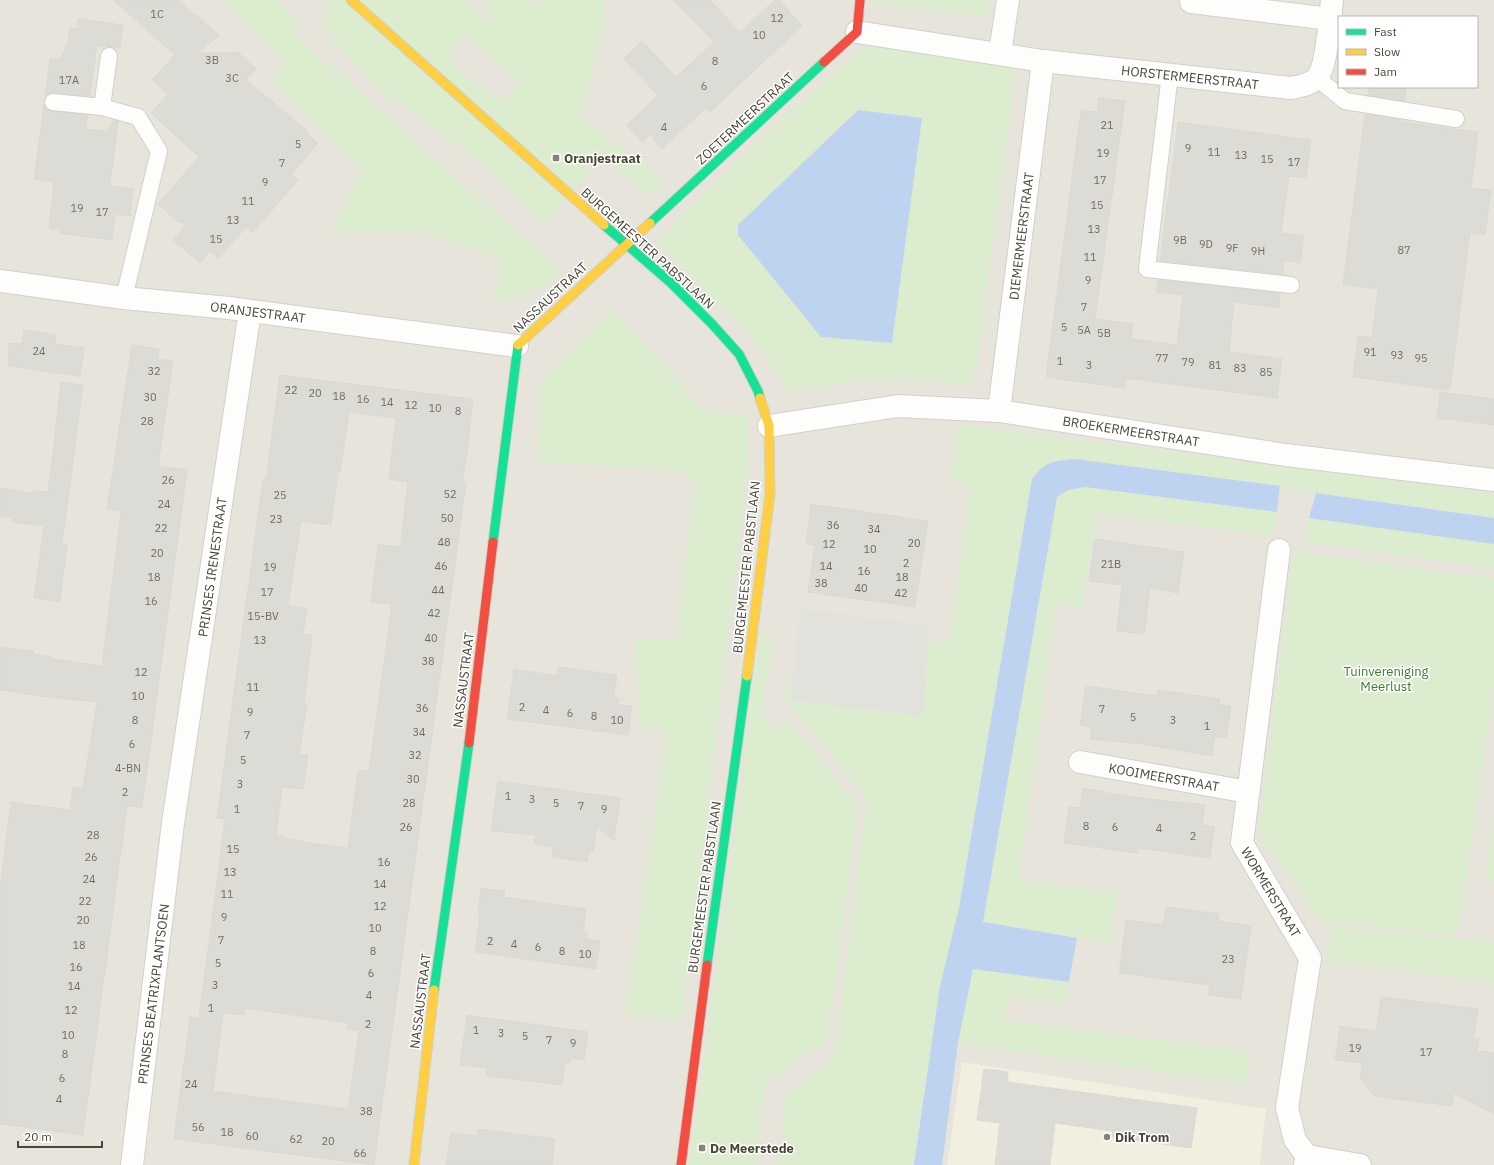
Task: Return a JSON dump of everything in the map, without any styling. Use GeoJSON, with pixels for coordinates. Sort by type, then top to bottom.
{"type":"FeatureCollection","features":[{"type":"Feature","properties":{"kind":"street","name":"BURGEMEESTER PABSTLAAN"},"geometry":{"type":"LineString","coordinates":[[352,0],[626,245],[670,282],[712,324],[739,354],[758,391],[769,426],[770,494],[766,532],[695,1051],[681,1165]]}},
{"type":"Feature","properties":{"kind":"street"},"geometry":{"type":"LineString","coordinates":[[857,32],[860,0]]}},
{"type":"Feature","properties":{"kind":"street"},"geometry":{"type":"LineString","coordinates":[[1000,53],[1008,0]]}},
{"type":"Feature","properties":{"kind":"street"},"geometry":{"type":"LineString","coordinates":[[1192,2],[1331,10],[1324,62],[1317,78]]}},
{"type":"Feature","properties":{"kind":"street","name":"ZOETERMEERSTRAAT"},"geometry":{"type":"LineString","coordinates":[[626,245],[857,32]]}},
{"type":"Feature","properties":{"kind":"street","name":"HORSTERMEERSTRAAT"},"geometry":{"type":"LineString","coordinates":[[857,32],[1000,53],[1043,61],[1291,88],[1306,85],[1317,78]]}},
{"type":"Feature","properties":{"kind":"street","name":"DIEMERMEERSTRAAT"},"geometry":{"type":"LineString","coordinates":[[999,411],[1043,61]]}},
{"type":"Feature","properties":{"kind":"street","name":"NASSAUSTRAAT"},"geometry":{"type":"LineString","coordinates":[[414,1165],[436,972],[466,766],[517,346],[626,245]]}},
{"type":"Feature","properties":{"kind":"street","name":"ORANJESTRAAT"},"geometry":{"type":"LineString","coordinates":[[0,281],[124,298],[250,311],[517,346]]}},
{"type":"Feature","properties":{"kind":"street","name":"PRINSES IRENESTRAAT"},"geometry":{"type":"LineString","coordinates":[[173,823],[250,311]]}},
{"type":"Feature","properties":{"kind":"street","name":"BROEKERMEERSTRAAT"},"geometry":{"type":"LineString","coordinates":[[769,426],[898,406],[999,411],[1286,455],[1494,480]]}},
{"type":"Feature","properties":{"kind":"street","name":"WORMERSTRAAT"},"geometry":{"type":"LineString","coordinates":[[1279,550],[1242,843],[1310,958],[1287,1108],[1295,1140],[1306,1161],[1360,1165]]}},
{"type":"Feature","properties":{"kind":"street","name":"KOOIMEERSTRAAT"},"geometry":{"type":"LineString","coordinates":[[1080,762],[1248,792]]}},
{"type":"Feature","properties":{"kind":"street","name":"PRINSES BEATRIXPLANTSOEN"},"geometry":{"type":"LineString","coordinates":[[132,1165],[173,823]]}},
{"type":"Feature","properties":{"kind":"lane"},"geometry":{"type":"LineString","coordinates":[[102,108],[108,56]]}},
{"type":"Feature","properties":{"kind":"lane"},"geometry":{"type":"LineString","coordinates":[[1170,74],[1147,269],[1291,285]]}},
{"type":"Feature","properties":{"kind":"lane"},"geometry":{"type":"LineString","coordinates":[[1317,78],[1345,101],[1456,120]]}},
{"type":"Feature","properties":{"kind":"lane"},"geometry":{"type":"LineString","coordinates":[[53,102],[102,108],[138,117],[159,151],[124,298]]}},
{"type":"Feature","properties":{"kind":"shaded area"},"geometry":{"type":"Polygon","coordinates":[[[0,0],[1494,0],[1494,1165],[0,1165],[0,0]]]}},
{"type":"Feature","properties":{"kind":"shaded area"},"geometry":{"type":"Polygon","coordinates":[[[800,608],[929,626],[923,716],[791,700],[800,608]]]}},
{"type":"Feature","properties":{"kind":"shaded area","name":"Dik Trom"},"geometry":{"type":"Polygon","coordinates":[[[962,1062],[1266,1109],[1260,1165],[947,1165],[962,1062]]]}},
{"type":"Feature","properties":{"kind":"green space"},"geometry":{"type":"Polygon","coordinates":[[[221,0],[276,0],[302,24],[295,34],[558,269],[554,282],[494,305],[500,259],[416,230],[330,233],[363,170],[274,85],[285,61],[221,0]]]}},
{"type":"Feature","properties":{"kind":"green space"},"geometry":{"type":"Polygon","coordinates":[[[327,0],[466,0],[495,29],[486,0],[526,0],[530,5],[548,0],[602,0],[605,25],[580,116],[663,180],[650,197],[596,150],[587,174],[546,224],[470,154],[371,83],[323,26],[327,0]],[[464,34],[447,60],[498,100],[522,85],[464,34]]]}},
{"type":"Feature","properties":{"kind":"green space"},"geometry":{"type":"Polygon","coordinates":[[[869,0],[989,0],[986,15],[981,16],[869,2],[869,0]]]}},
{"type":"Feature","properties":{"kind":"green space"},"geometry":{"type":"Polygon","coordinates":[[[880,46],[1016,66],[976,372],[969,385],[909,378],[848,382],[786,392],[786,389],[759,347],[658,243],[678,220],[791,111],[863,47],[880,46]]]}},
{"type":"Feature","properties":{"kind":"green space"},"geometry":{"type":"Polygon","coordinates":[[[612,309],[707,414],[747,414],[748,467],[682,1020],[626,1015],[667,731],[639,725],[636,639],[676,640],[695,485],[683,471],[537,462],[541,380],[612,309]]]}},
{"type":"Feature","properties":{"kind":"green space"},"geometry":{"type":"Polygon","coordinates":[[[959,425],[1494,494],[1494,518],[1316,493],[1280,486],[1075,459],[1052,462],[1032,479],[959,908],[940,986],[914,1165],[779,1165],[786,1094],[835,1058],[867,800],[786,698],[787,680],[912,695],[924,646],[930,642],[950,641],[970,486],[950,481],[959,425]]]}},
{"type":"Feature","properties":{"kind":"green space"},"geometry":{"type":"Polygon","coordinates":[[[1085,487],[1277,512],[1273,536],[1098,513],[1081,608],[1056,603],[1018,880],[1116,892],[1111,943],[983,922],[1057,497],[1068,490],[1085,487]]]}},
{"type":"Feature","properties":{"kind":"green space"},"geometry":{"type":"Polygon","coordinates":[[[1309,518],[1494,544],[1494,568],[1305,542],[1309,518]]]}},
{"type":"Feature","properties":{"kind":"green space","name":"Tuinvereniging Meerlust"},"geometry":{"type":"Polygon","coordinates":[[[1294,552],[1494,578],[1494,683],[1458,935],[1320,921],[1259,833],[1294,552]]]}},
{"type":"Feature","properties":{"kind":"green space"},"geometry":{"type":"Polygon","coordinates":[[[761,631],[774,639],[761,712],[770,728],[791,723],[858,805],[833,999],[824,1044],[766,1080],[755,1165],[690,1165],[761,631]]]}},
{"type":"Feature","properties":{"kind":"green space"},"geometry":{"type":"Polygon","coordinates":[[[1494,813],[1494,882],[1485,881],[1494,813]]]}},
{"type":"Feature","properties":{"kind":"green space"},"geometry":{"type":"Polygon","coordinates":[[[1332,927],[1494,942],[1494,982],[1327,961],[1332,927]]]}},
{"type":"Feature","properties":{"kind":"green space"},"geometry":{"type":"Polygon","coordinates":[[[973,969],[1069,982],[1066,1004],[1010,996],[1004,1020],[1249,1051],[1246,1084],[958,1043],[973,969]]]}},
{"type":"Feature","properties":{"kind":"water"},"geometry":{"type":"Polygon","coordinates":[[[858,110],[922,118],[892,343],[821,337],[738,235],[738,225],[858,110]]]}},
{"type":"Feature","properties":{"kind":"water"},"geometry":{"type":"Polygon","coordinates":[[[1075,459],[1280,486],[1277,512],[1085,487],[1068,490],[1057,497],[983,922],[1077,938],[1069,982],[973,969],[958,1043],[942,1165],[914,1165],[940,986],[959,908],[1032,479],[1050,463],[1061,460],[1075,459]]]}},
{"type":"Feature","properties":{"kind":"water"},"geometry":{"type":"Polygon","coordinates":[[[1316,493],[1494,518],[1494,544],[1309,518],[1316,493]]]}},
{"type":"Feature","properties":{"kind":"building"},"geometry":{"type":"Polygon","coordinates":[[[113,0],[178,0],[219,35],[198,53],[238,52],[256,69],[246,80],[309,132],[307,134],[318,143],[291,175],[298,180],[263,221],[252,233],[246,227],[219,258],[210,251],[200,263],[173,240],[187,224],[178,222],[158,204],[199,157],[151,113],[168,94],[152,80],[175,55],[113,0]]]}},
{"type":"Feature","properties":{"kind":"building"},"geometry":{"type":"Polygon","coordinates":[[[673,0],[710,0],[740,32],[775,0],[779,0],[802,26],[709,113],[706,108],[662,149],[650,135],[643,142],[627,125],[658,95],[623,59],[642,41],[676,77],[714,42],[673,0]]]}},
{"type":"Feature","properties":{"kind":"building"},"geometry":{"type":"Polygon","coordinates":[[[78,19],[123,25],[120,48],[97,45],[90,96],[49,93],[45,96],[50,59],[60,60],[68,43],[70,28],[77,29],[78,19]]]}},
{"type":"Feature","properties":{"kind":"building"},"geometry":{"type":"Polygon","coordinates":[[[1369,88],[1406,88],[1404,101],[1368,95],[1369,88]]]}},
{"type":"Feature","properties":{"kind":"building"},"geometry":{"type":"Polygon","coordinates":[[[1099,98],[1125,101],[1095,319],[1133,324],[1131,339],[1177,345],[1183,295],[1156,292],[1158,280],[1280,293],[1279,308],[1234,302],[1229,352],[1282,359],[1277,398],[1126,378],[1124,388],[1046,377],[1081,110],[1097,112],[1099,98]]]}},
{"type":"Feature","properties":{"kind":"building"},"geometry":{"type":"Polygon","coordinates":[[[44,105],[47,109],[52,111],[88,115],[86,129],[105,131],[115,120],[118,121],[110,186],[133,189],[130,216],[115,214],[112,240],[60,233],[60,229],[49,228],[54,182],[34,179],[44,105]]]}},
{"type":"Feature","properties":{"kind":"building"},"geometry":{"type":"Polygon","coordinates":[[[1365,114],[1401,120],[1401,122],[1478,132],[1471,188],[1491,190],[1485,235],[1470,233],[1450,390],[1353,377],[1358,336],[1372,338],[1378,289],[1343,284],[1365,114]]]}},
{"type":"Feature","properties":{"kind":"building"},"geometry":{"type":"Polygon","coordinates":[[[1178,122],[1311,140],[1306,178],[1289,176],[1281,233],[1304,236],[1300,263],[1284,260],[1282,274],[1160,261],[1178,122]]]}},
{"type":"Feature","properties":{"kind":"building"},"geometry":{"type":"Polygon","coordinates":[[[24,330],[56,335],[55,344],[84,348],[80,376],[8,366],[9,343],[22,344],[24,330]]]}},
{"type":"Feature","properties":{"kind":"building"},"geometry":{"type":"Polygon","coordinates":[[[132,345],[159,349],[158,359],[173,361],[158,466],[187,470],[142,808],[127,806],[83,1135],[0,1124],[0,887],[11,802],[70,810],[73,787],[83,788],[97,702],[0,690],[0,647],[33,651],[33,654],[52,657],[52,659],[102,666],[121,511],[107,509],[132,345]]]}},
{"type":"Feature","properties":{"kind":"building"},"geometry":{"type":"Polygon","coordinates":[[[280,375],[473,399],[462,482],[466,483],[374,1165],[174,1139],[190,1017],[199,1018],[225,819],[217,818],[263,479],[266,480],[280,375]],[[349,412],[340,473],[338,472],[331,525],[301,521],[288,606],[307,608],[303,634],[312,635],[304,704],[307,705],[299,754],[308,755],[303,789],[282,787],[276,835],[316,844],[348,848],[358,770],[369,771],[392,604],[371,602],[378,544],[400,547],[408,482],[389,479],[396,418],[349,412]],[[245,1008],[244,1015],[223,1013],[213,1091],[348,1109],[359,1031],[347,1029],[348,1023],[245,1008]]]}},
{"type":"Feature","properties":{"kind":"building"},"geometry":{"type":"Polygon","coordinates":[[[61,382],[83,385],[62,545],[67,545],[60,602],[34,598],[44,526],[12,522],[12,518],[0,516],[0,488],[33,493],[33,491],[48,492],[61,382]]]}},
{"type":"Feature","properties":{"kind":"building"},"geometry":{"type":"Polygon","coordinates":[[[1440,392],[1494,399],[1494,425],[1437,418],[1440,392]]]}},
{"type":"Feature","properties":{"kind":"building"},"geometry":{"type":"Polygon","coordinates":[[[811,504],[928,521],[915,607],[808,592],[815,545],[806,544],[811,504]]]}},
{"type":"Feature","properties":{"kind":"building"},"geometry":{"type":"Polygon","coordinates":[[[1095,539],[1184,552],[1178,593],[1150,588],[1144,634],[1117,631],[1122,585],[1089,581],[1095,539]]]}},
{"type":"Feature","properties":{"kind":"building"},"geometry":{"type":"Polygon","coordinates":[[[558,667],[617,675],[614,698],[619,698],[618,705],[632,706],[628,735],[507,719],[514,669],[557,676],[558,667]]]}},
{"type":"Feature","properties":{"kind":"building"},"geometry":{"type":"Polygon","coordinates":[[[1086,686],[1157,696],[1158,690],[1220,699],[1219,704],[1231,706],[1226,738],[1215,736],[1212,756],[1142,744],[1090,739],[1092,727],[1080,725],[1086,686]]]}},
{"type":"Feature","properties":{"kind":"building"},"geometry":{"type":"Polygon","coordinates":[[[498,781],[620,798],[614,840],[597,827],[593,852],[589,851],[587,862],[552,857],[553,847],[534,844],[536,835],[491,831],[498,781]]]}},
{"type":"Feature","properties":{"kind":"building"},"geometry":{"type":"Polygon","coordinates":[[[1083,788],[1106,793],[1205,805],[1202,825],[1214,827],[1210,858],[1138,848],[1137,853],[1064,843],[1069,807],[1080,808],[1083,788]]]}},
{"type":"Feature","properties":{"kind":"building"},"geometry":{"type":"Polygon","coordinates":[[[481,888],[505,891],[504,897],[586,909],[583,932],[587,932],[586,939],[600,941],[596,969],[475,952],[480,914],[478,914],[481,888]]]}},
{"type":"Feature","properties":{"kind":"building"},"geometry":{"type":"Polygon","coordinates":[[[1166,907],[1219,914],[1218,921],[1251,926],[1241,999],[1208,995],[1210,985],[1119,973],[1126,920],[1163,925],[1166,907]]]}},
{"type":"Feature","properties":{"kind":"building"},"geometry":{"type":"Polygon","coordinates":[[[1381,997],[1478,1009],[1474,1038],[1479,1039],[1477,1051],[1494,1053],[1494,1114],[1454,1093],[1452,1106],[1374,1096],[1360,1078],[1362,1063],[1335,1060],[1340,1026],[1376,1031],[1381,997]]]}},
{"type":"Feature","properties":{"kind":"building"},"geometry":{"type":"Polygon","coordinates":[[[467,1015],[588,1032],[584,1060],[571,1058],[570,1063],[565,1063],[562,1085],[486,1076],[488,1068],[460,1065],[467,1015]]]}},
{"type":"Feature","properties":{"kind":"building"},"geometry":{"type":"Polygon","coordinates":[[[984,1069],[1008,1072],[1007,1082],[1197,1108],[1191,1148],[1112,1137],[1113,1131],[1055,1123],[1050,1165],[995,1165],[1000,1123],[977,1120],[984,1069]]]}},
{"type":"Feature","properties":{"kind":"building"},"geometry":{"type":"Polygon","coordinates":[[[478,1129],[555,1139],[552,1165],[446,1165],[451,1133],[477,1136],[478,1129]]]}},
{"type":"Feature","properties":{"kind":"traffic: fast"},"geometry":{"type":"LineString","coordinates":[[650,223],[824,62]]}},
{"type":"Feature","properties":{"kind":"traffic: fast"},"geometry":{"type":"LineString","coordinates":[[604,225],[670,282],[712,324],[739,354],[758,391],[760,398]]}},
{"type":"Feature","properties":{"kind":"traffic: fast"},"geometry":{"type":"LineString","coordinates":[[493,542],[518,345]]}},
{"type":"Feature","properties":{"kind":"traffic: fast"},"geometry":{"type":"LineString","coordinates":[[707,965],[747,676]]}},
{"type":"Feature","properties":{"kind":"traffic: fast"},"geometry":{"type":"LineString","coordinates":[[434,990],[469,743]]}},
{"type":"Feature","properties":{"kind":"traffic: slow"},"geometry":{"type":"LineString","coordinates":[[351,0],[604,225]]}},
{"type":"Feature","properties":{"kind":"traffic: slow"},"geometry":{"type":"LineString","coordinates":[[518,345],[650,223]]}},
{"type":"Feature","properties":{"kind":"traffic: slow"},"geometry":{"type":"LineString","coordinates":[[747,676],[770,494],[769,426],[760,398]]}},
{"type":"Feature","properties":{"kind":"traffic: slow"},"geometry":{"type":"LineString","coordinates":[[414,1165],[434,990]]}},
{"type":"Feature","properties":{"kind":"traffic: jam"},"geometry":{"type":"LineString","coordinates":[[824,62],[857,32],[860,0]]}},
{"type":"Feature","properties":{"kind":"traffic: jam"},"geometry":{"type":"LineString","coordinates":[[469,743],[493,542]]}},
{"type":"Feature","properties":{"kind":"traffic: jam"},"geometry":{"type":"LineString","coordinates":[[681,1165],[707,965]]}},
{"type":"Feature","properties":{"kind":"place","name":"Oranjestraat"},"geometry":{"type":"Point","coordinates":[556,158]}},
{"type":"Feature","properties":{"kind":"place","name":"Dik Trom"},"geometry":{"type":"Point","coordinates":[1107,1137]}},
{"type":"Feature","properties":{"kind":"place","name":"De Meerstede"},"geometry":{"type":"Point","coordinates":[702,1148]}}]}
